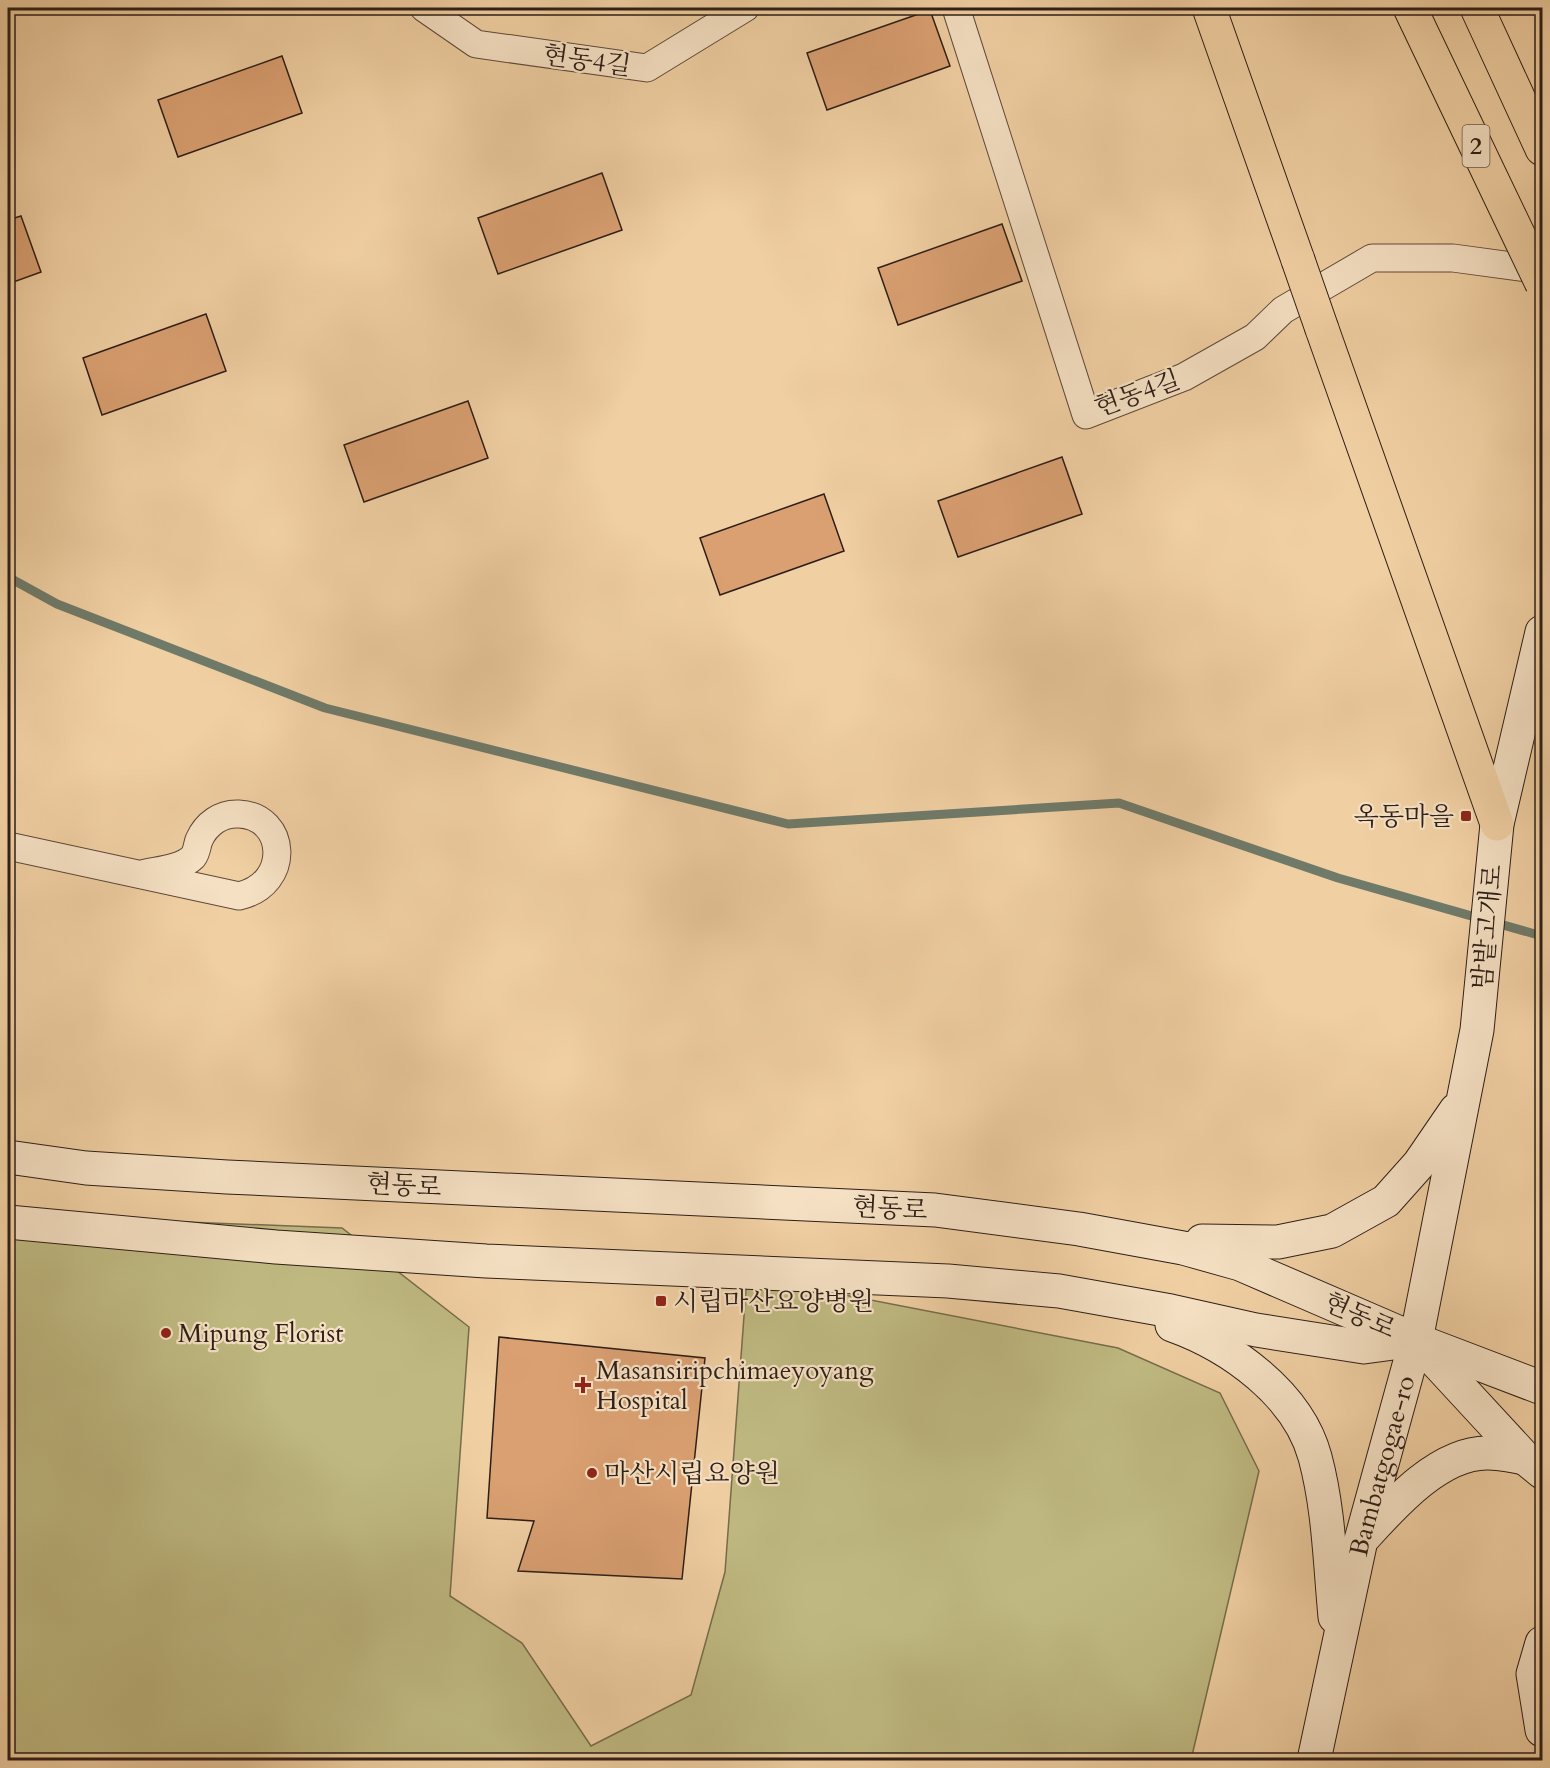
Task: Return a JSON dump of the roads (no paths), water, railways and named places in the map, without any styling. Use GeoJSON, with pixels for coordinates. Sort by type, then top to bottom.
{"type":"FeatureCollection","features":[{"type":"Feature","properties":{"kind":"highway"},"geometry":{"type":"LineString","coordinates":[[1209,8],[1497,825]]}},
{"type":"Feature","properties":{"kind":"highway","name":"2"},"geometry":{"type":"LineString","coordinates":[[1410,8],[1542,284]]}},
{"type":"Feature","properties":{"kind":"highway","name":"2"},"geometry":{"type":"LineString","coordinates":[[1477,8],[1542,149]]}},
{"type":"Feature","properties":{"kind":"main road"},"geometry":{"type":"LineString","coordinates":[[1497,825],[1542,632]]}},
{"type":"Feature","properties":{"kind":"main road","name":"밤밭고개로"},"geometry":{"type":"LineString","coordinates":[[1477,1030],[1497,825]]}},
{"type":"Feature","properties":{"kind":"main road","name":"Bambatgogae-ro"},"geometry":{"type":"LineString","coordinates":[[1314,1761],[1361,1540],[1416,1340],[1477,1030]]}},
{"type":"Feature","properties":{"kind":"main road"},"geometry":{"type":"LineString","coordinates":[[1079,1229],[1218,1242],[1278,1242],[1332,1231],[1386,1202],[1419,1164],[1464,1099]]}},
{"type":"Feature","properties":{"kind":"main road","name":"현동로"},"geometry":{"type":"LineString","coordinates":[[8,1157],[86,1168],[227,1177],[935,1210],[1079,1229],[1183,1248],[1240,1264],[1416,1340]]}},
{"type":"Feature","properties":{"kind":"main road","name":"현동로"},"geometry":{"type":"LineString","coordinates":[[8,1222],[276,1247],[497,1262],[948,1281],[1097,1297],[1256,1330],[1364,1347],[1416,1340]]}},
{"type":"Feature","properties":{"kind":"main road"},"geometry":{"type":"LineString","coordinates":[[1097,1297],[1194,1333],[1257,1374],[1297,1415],[1315,1456],[1324,1505],[1338,1651]]}},
{"type":"Feature","properties":{"kind":"main road"},"geometry":{"type":"LineString","coordinates":[[1416,1340],[1542,1388]]}},
{"type":"Feature","properties":{"kind":"main road"},"geometry":{"type":"LineString","coordinates":[[1416,1340],[1534,1465]]}},
{"type":"Feature","properties":{"kind":"main road"},"geometry":{"type":"LineString","coordinates":[[1361,1540],[1406,1492],[1453,1461],[1486,1453],[1534,1465]]}},
{"type":"Feature","properties":{"kind":"main road"},"geometry":{"type":"LineString","coordinates":[[1542,1643],[1533,1674],[1542,1730]]}},
{"type":"Feature","properties":{"kind":"street","name":"현동4길"},"geometry":{"type":"LineString","coordinates":[[424,8],[476,44],[647,68],[745,8]]}},
{"type":"Feature","properties":{"kind":"street","name":"현동4길"},"geometry":{"type":"LineString","coordinates":[[956,8],[1086,415],[1184,377],[1255,337],[1283,310],[1372,258],[1453,258],[1542,270]]}},
{"type":"Feature","properties":{"kind":"street"},"geometry":{"type":"LineString","coordinates":[[8,846],[239,896],[252,893],[273,875],[277,862],[277,849],[273,836],[265,825],[253,817],[240,814],[226,815],[214,820],[204,830],[198,842],[196,855],[184,864],[142,874]]}},
{"type":"Feature","properties":{"kind":"waterway"},"geometry":{"type":"LineString","coordinates":[[8,577],[57,604],[325,708],[788,824],[1119,803],[1338,878],[1542,936]]}},
{"type":"Feature","properties":{"kind":"place","name":"옥동마을"},"geometry":{"type":"Point","coordinates":[1466,816]}},
{"type":"Feature","properties":{"kind":"place","name":"시립마산요양병원"},"geometry":{"type":"Point","coordinates":[661,1301]}},
{"type":"Feature","properties":{"kind":"place","name":"Mipung Florist"},"geometry":{"type":"Point","coordinates":[166,1333]}},
{"type":"Feature","properties":{"kind":"place","name":"Masansiripchimaeyoyang Hospital"},"geometry":{"type":"Point","coordinates":[583,1385]}},
{"type":"Feature","properties":{"kind":"place","name":"마산시립요양원"},"geometry":{"type":"Point","coordinates":[592,1473]}}]}
